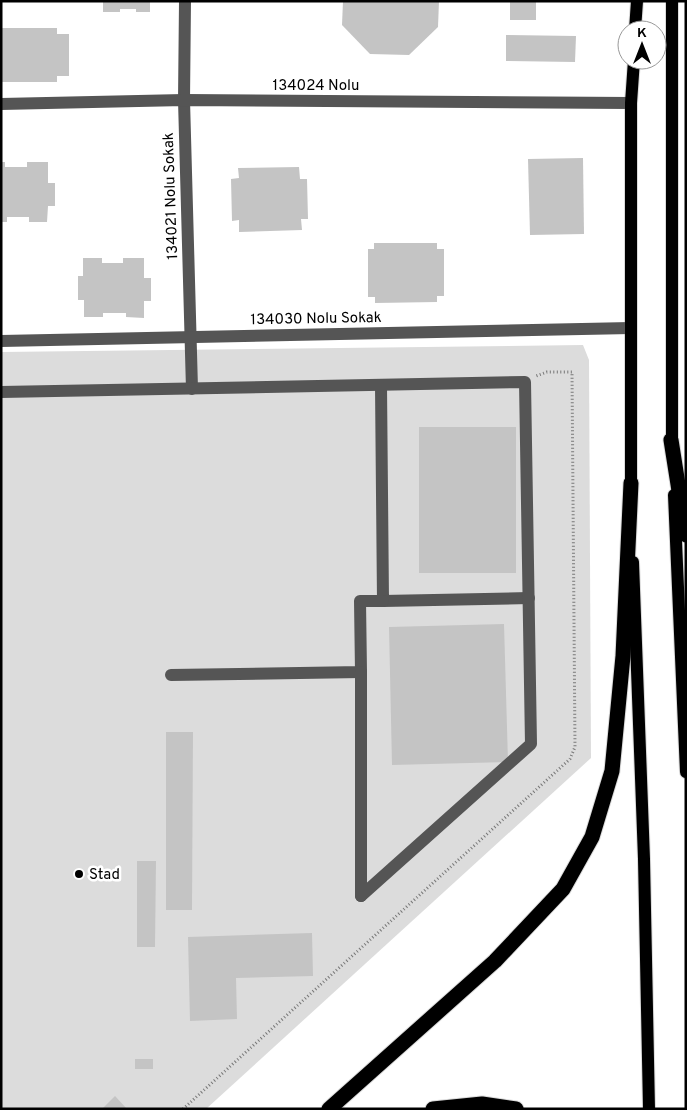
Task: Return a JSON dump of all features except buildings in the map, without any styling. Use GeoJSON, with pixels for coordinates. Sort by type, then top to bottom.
{"type":"FeatureCollection","features":[{"type":"Feature","properties":{"kind":"highway"},"geometry":{"type":"LineString","coordinates":[[672,440],[686,535]]}},
{"type":"Feature","properties":{"kind":"highway"},"geometry":{"type":"LineString","coordinates":[[328,1109],[495,961],[563,888],[592,837],[612,771],[623,656],[631,483]]}},
{"type":"Feature","properties":{"kind":"highway"},"geometry":{"type":"LineString","coordinates":[[433,1109],[482,1104],[516,1109]]}},
{"type":"Feature","properties":{"kind":"main road"},"geometry":{"type":"LineString","coordinates":[[637,20],[638,1]]}},
{"type":"Feature","properties":{"kind":"main road"},"geometry":{"type":"LineString","coordinates":[[672,1],[672,440],[686,772]]}},
{"type":"Feature","properties":{"kind":"main road"},"geometry":{"type":"LineString","coordinates":[[633,70],[631,103],[631,483],[644,859],[649,1109]]}},
{"type":"Feature","properties":{"kind":"street","name":"134021 Nolu Sokak"},"geometry":{"type":"LineString","coordinates":[[185,1],[184,100],[192,389]]}},
{"type":"Feature","properties":{"kind":"street","name":"134024 Nolu"},"geometry":{"type":"LineString","coordinates":[[1,104],[184,100],[631,103]]}},
{"type":"Feature","properties":{"kind":"street","name":"134030 Nolu Sokak"},"geometry":{"type":"LineString","coordinates":[[1,341],[631,328]]}},
{"type":"Feature","properties":{"kind":"street"},"geometry":{"type":"LineString","coordinates":[[1,392],[525,382],[531,744],[361,896],[360,601],[528,598]]}},
{"type":"Feature","properties":{"kind":"street"},"geometry":{"type":"LineString","coordinates":[[381,386],[383,601]]}},
{"type":"Feature","properties":{"kind":"street"},"geometry":{"type":"LineString","coordinates":[[171,675],[361,672]]}},
{"type":"Feature","properties":{"kind":"path"},"geometry":{"type":"LineString","coordinates":[[525,382],[546,372],[572,372],[574,406]]}},
{"type":"Feature","properties":{"kind":"shaded area"},"geometry":{"type":"Polygon","coordinates":[[[583,345],[589,360],[591,758],[206,1109],[1,1109],[1,352],[583,345]]]}},
{"type":"Feature","properties":{"kind":"place","name":"Stad"},"geometry":{"type":"Point","coordinates":[79,874]}}]}
